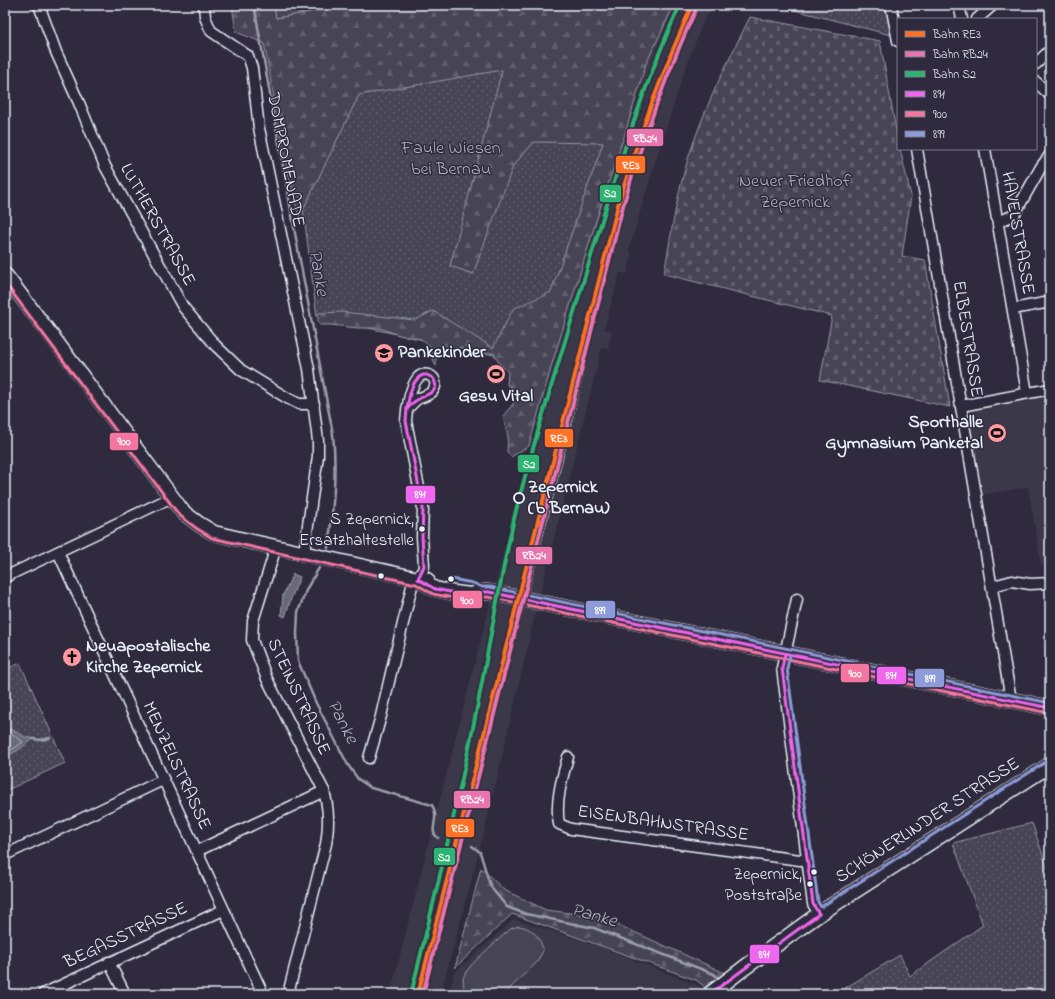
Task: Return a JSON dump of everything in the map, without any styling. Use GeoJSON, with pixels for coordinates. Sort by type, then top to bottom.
{"type":"FeatureCollection","features":[{"type":"Feature","properties":{"kind":"street","name":"LUTHERSTRASSE"},"geometry":{"type":"LineString","coordinates":[[39,5],[56,52],[79,103],[104,166],[183,307],[207,336],[241,370],[299,404],[314,404]]}},
{"type":"Feature","properties":{"kind":"street","name":"DOMPROMENADE"},"geometry":{"type":"LineString","coordinates":[[204,5],[205,17],[211,31],[248,56],[252,68],[259,128],[302,333],[314,404],[318,441],[318,456],[304,553]]}},
{"type":"Feature","properties":{"kind":"street"},"geometry":{"type":"LineString","coordinates":[[892,5],[897,35]]}},
{"type":"Feature","properties":{"kind":"street"},"geometry":{"type":"LineString","coordinates":[[959,5],[962,18]]}},
{"type":"Feature","properties":{"kind":"street"},"geometry":{"type":"LineString","coordinates":[[979,18],[992,5]]}},
{"type":"Feature","properties":{"kind":"street"},"geometry":{"type":"LineString","coordinates":[[1037,63],[1050,50]]}},
{"type":"Feature","properties":{"kind":"street"},"geometry":{"type":"LineString","coordinates":[[1037,83],[1049,94]]}},
{"type":"Feature","properties":{"kind":"street","name":"ELBESTRASSE"},"geometry":{"type":"LineString","coordinates":[[917,150],[993,586],[1011,700]]}},
{"type":"Feature","properties":{"kind":"street","name":"HAVELSTRASSE"},"geometry":{"type":"LineString","coordinates":[[985,150],[1027,393]]}},
{"type":"Feature","properties":{"kind":"street"},"geometry":{"type":"LineString","coordinates":[[998,222],[1014,215],[1041,167],[1050,155]]}},
{"type":"Feature","properties":{"kind":"street"},"geometry":{"type":"LineString","coordinates":[[5,275],[171,496],[184,512],[199,524],[214,533],[418,579],[472,588],[481,592],[489,592],[1050,708]]}},
{"type":"Feature","properties":{"kind":"street"},"geometry":{"type":"LineString","coordinates":[[1013,309],[1050,302]]}},
{"type":"Feature","properties":{"kind":"street"},"geometry":{"type":"LineString","coordinates":[[961,406],[1050,389]]}},
{"type":"Feature","properties":{"kind":"street"},"geometry":{"type":"LineString","coordinates":[[370,758],[412,586],[424,570],[422,538],[423,508],[406,421],[407,409]]}},
{"type":"Feature","properties":{"kind":"street"},"geometry":{"type":"LineString","coordinates":[[5,577],[164,501],[171,496]]}},
{"type":"Feature","properties":{"kind":"street","name":"STEINSTRASSE"},"geometry":{"type":"LineString","coordinates":[[276,547],[253,621],[252,640],[267,679],[324,791],[328,808],[326,844],[288,994]]}},
{"type":"Feature","properties":{"kind":"street","name":"MENZELSTRASSE"},"geometry":{"type":"LineString","coordinates":[[58,552],[263,994]]}},
{"type":"Feature","properties":{"kind":"street"},"geometry":{"type":"LineString","coordinates":[[993,586],[1012,581],[1030,584],[1050,583]]}},
{"type":"Feature","properties":{"kind":"street"},"geometry":{"type":"LineString","coordinates":[[797,599],[782,668],[813,904],[820,914]]}},
{"type":"Feature","properties":{"kind":"street","name":"EISENBAHNSTRASSE"},"geometry":{"type":"LineString","coordinates":[[568,757],[557,812],[559,824],[571,829],[742,853],[800,860],[807,859]]}},
{"type":"Feature","properties":{"kind":"street","name":"SCHÖNERLINDER STRASSE"},"geometry":{"type":"LineString","coordinates":[[718,987],[820,914],[1050,765]]}},
{"type":"Feature","properties":{"kind":"street"},"geometry":{"type":"LineString","coordinates":[[5,855],[163,780]]}},
{"type":"Feature","properties":{"kind":"street"},"geometry":{"type":"LineString","coordinates":[[197,851],[324,791]]}},
{"type":"Feature","properties":{"kind":"street","name":"BEGASSTRASSE"},"geometry":{"type":"LineString","coordinates":[[43,994],[223,910]]}},
{"type":"Feature","properties":{"kind":"street"},"geometry":{"type":"LineString","coordinates":[[109,962],[125,994]]}},
{"type":"Feature","properties":{"kind":"shaded area"},"geometry":{"type":"Polygon","coordinates":[[[674,5],[714,5],[703,22],[684,73],[629,250],[632,255],[627,274],[620,273],[604,329],[612,331],[608,348],[602,347],[537,607],[485,829],[441,994],[390,994],[553,358],[646,64],[674,5]]]}},
{"type":"Feature","properties":{"kind":"shaded area"},"geometry":{"type":"Polygon","coordinates":[[[1050,395],[1050,563],[1041,565],[1028,487],[982,495],[969,416],[973,411],[979,408],[1050,395]]]}},
{"type":"Feature","properties":{"kind":"shaded area"},"geometry":{"type":"Polygon","coordinates":[[[514,919],[593,944],[700,986],[692,994],[449,994],[454,973],[514,919]]]}},
{"type":"Feature","properties":{"kind":"green space"},"geometry":{"type":"Polygon","coordinates":[[[232,5],[274,5],[276,18],[337,7],[337,5],[674,5],[646,64],[552,364],[529,446],[511,457],[507,452],[508,436],[503,416],[513,404],[517,391],[507,385],[508,372],[499,363],[494,353],[472,352],[464,350],[460,347],[446,356],[436,352],[436,366],[432,357],[431,347],[421,339],[399,335],[380,328],[320,325],[318,321],[318,313],[342,312],[415,320],[433,311],[493,348],[513,309],[551,292],[603,143],[534,142],[513,166],[473,274],[450,266],[502,70],[359,95],[299,218],[286,164],[264,43],[236,32],[232,5]]]}},
{"type":"Feature","properties":{"kind":"green space","name":"Faule Wiesen bei Bernau"},"geometry":{"type":"Polygon","coordinates":[[[272,5],[674,5],[645,65],[550,367],[317,317],[292,123],[272,5]]]}},
{"type":"Feature","properties":{"kind":"green space"},"geometry":{"type":"Polygon","coordinates":[[[274,5],[337,5],[337,7],[276,18],[274,5]]]}},
{"type":"Feature","properties":{"kind":"green space"},"geometry":{"type":"Polygon","coordinates":[[[775,5],[885,5],[891,35],[775,5]]]}},
{"type":"Feature","properties":{"kind":"green space","name":"Neuer Friedhof Zepernick"},"geometry":{"type":"Polygon","coordinates":[[[750,17],[880,41],[897,135],[897,150],[900,150],[911,196],[902,256],[925,260],[950,407],[820,380],[832,316],[664,274],[676,207],[688,157],[727,62],[750,17]]]}},
{"type":"Feature","properties":{"kind":"green space"},"geometry":{"type":"Polygon","coordinates":[[[20,663],[65,763],[5,791],[5,670],[20,663]]]}},
{"type":"Feature","properties":{"kind":"green space"},"geometry":{"type":"Polygon","coordinates":[[[1032,823],[1050,876],[1050,994],[835,994],[900,955],[910,976],[983,925],[953,843],[1032,823]]]}},
{"type":"Feature","properties":{"kind":"green space"},"geometry":{"type":"Polygon","coordinates":[[[481,868],[504,890],[546,910],[601,917],[725,973],[705,987],[696,980],[512,914],[455,968],[481,868]]]}},
{"type":"Feature","properties":{"kind":"green space"},"geometry":{"type":"Polygon","coordinates":[[[519,926],[528,928],[541,942],[543,951],[537,962],[504,994],[467,994],[463,979],[469,968],[506,933],[512,928],[519,926]]]}},
{"type":"Feature","properties":{"kind":"water"},"geometry":{"type":"Polygon","coordinates":[[[293,574],[300,577],[285,617],[281,615],[283,595],[293,574]]]}},
{"type":"Feature","properties":{"kind":"water"},"geometry":{"type":"Polygon","coordinates":[[[11,729],[25,737],[33,739],[17,751],[5,757],[5,730],[11,729]]]}},
{"type":"Feature","properties":{"kind":"waterway","name":"Panke"},"geometry":{"type":"LineString","coordinates":[[254,5],[333,434],[333,505],[328,548]]}},
{"type":"Feature","properties":{"kind":"waterway","name":"Panke"},"geometry":{"type":"LineString","coordinates":[[319,568],[307,588],[298,612],[297,633],[298,661],[316,703],[348,765],[358,779],[371,788],[432,805],[435,815],[434,831],[438,838]]}},
{"type":"Feature","properties":{"kind":"waterway"},"geometry":{"type":"LineString","coordinates":[[33,739],[41,740],[50,738]]}},
{"type":"Feature","properties":{"kind":"waterway","name":"Panke"},"geometry":{"type":"LineString","coordinates":[[472,846],[480,852],[489,882],[493,890],[507,907],[526,914],[594,928],[714,974],[720,980]]}},
{"type":"Feature","properties":{"kind":"waterway","name":"Panke"},"geometry":{"type":"LineString","coordinates":[[726,987],[731,994]]}},
{"type":"Feature","properties":{"kind":"railway"},"geometry":{"type":"LineString","coordinates":[[423,994],[555,485],[626,198],[657,103],[698,5]]}},
{"type":"Feature","properties":{"kind":"rail line","name":"S2"},"geometry":{"type":"LineString","coordinates":[[411,994],[460,787],[515,515],[552,384],[622,158],[654,66],[680,5]]}},
{"type":"Feature","properties":{"kind":"rail line","name":"RE3"},"geometry":{"type":"LineString","coordinates":[[418,994],[618,205],[652,104],[692,5]]}},
{"type":"Feature","properties":{"kind":"rail line","name":"RB24"},"geometry":{"type":"LineString","coordinates":[[423,994],[623,206],[656,105],[697,7]]}},
{"type":"Feature","properties":{"kind":"transit line","name":"900"},"geometry":{"type":"LineString","coordinates":[[5,283],[179,515],[212,538],[416,584],[433,594],[470,600],[488,597],[1049,713]]}},
{"type":"Feature","properties":{"kind":"transit line","name":"891"},"geometry":{"type":"LineString","coordinates":[[423,375],[433,378],[435,383],[434,390],[413,403],[407,409],[413,385],[419,377],[423,375]]}},
{"type":"Feature","properties":{"kind":"transit line","name":"891"},"geometry":{"type":"LineString","coordinates":[[407,409],[406,421],[423,508],[422,537],[424,566],[418,579]]}},
{"type":"Feature","properties":{"kind":"transit line","name":"891"},"geometry":{"type":"LineString","coordinates":[[418,579],[435,589],[470,595],[481,592],[489,592],[1050,708]]}},
{"type":"Feature","properties":{"kind":"transit line","name":"899"},"geometry":{"type":"LineString","coordinates":[[451,579],[473,583],[482,587],[490,587],[1050,703]]}},
{"type":"Feature","properties":{"kind":"transit line","name":"891"},"geometry":{"type":"LineString","coordinates":[[785,654],[782,668],[813,904],[819,914]]}},
{"type":"Feature","properties":{"kind":"transit line","name":"899"},"geometry":{"type":"LineString","coordinates":[[790,655],[787,668],[818,902],[821,907],[1047,761]]}},
{"type":"Feature","properties":{"kind":"transit line","name":"891"},"geometry":{"type":"LineString","coordinates":[[710,994],[819,914]]}},
{"type":"Feature","properties":{"kind":"place","name":"Pankekinder"},"geometry":{"type":"Point","coordinates":[384,353]}},
{"type":"Feature","properties":{"kind":"place","name":"Gesu Vital"},"geometry":{"type":"Point","coordinates":[496,374]}},
{"type":"Feature","properties":{"kind":"place","name":"Sporthalle Gymnasium Panketal"},"geometry":{"type":"Point","coordinates":[997,433]}},
{"type":"Feature","properties":{"kind":"place","name":"Zepernick (b Bernau)"},"geometry":{"type":"Point","coordinates":[519,498]}},
{"type":"Feature","properties":{"kind":"place","name":"S Zepernick, Ersatzhaltestelle"},"geometry":{"type":"Point","coordinates":[422,529]}},
{"type":"Feature","properties":{"kind":"place","name":"Neuapostalische Kirche Zepernick"},"geometry":{"type":"Point","coordinates":[72,657]}},
{"type":"Feature","properties":{"kind":"place","name":"Zepernick, Poststraße"},"geometry":{"type":"Point","coordinates":[810,884]}}]}
